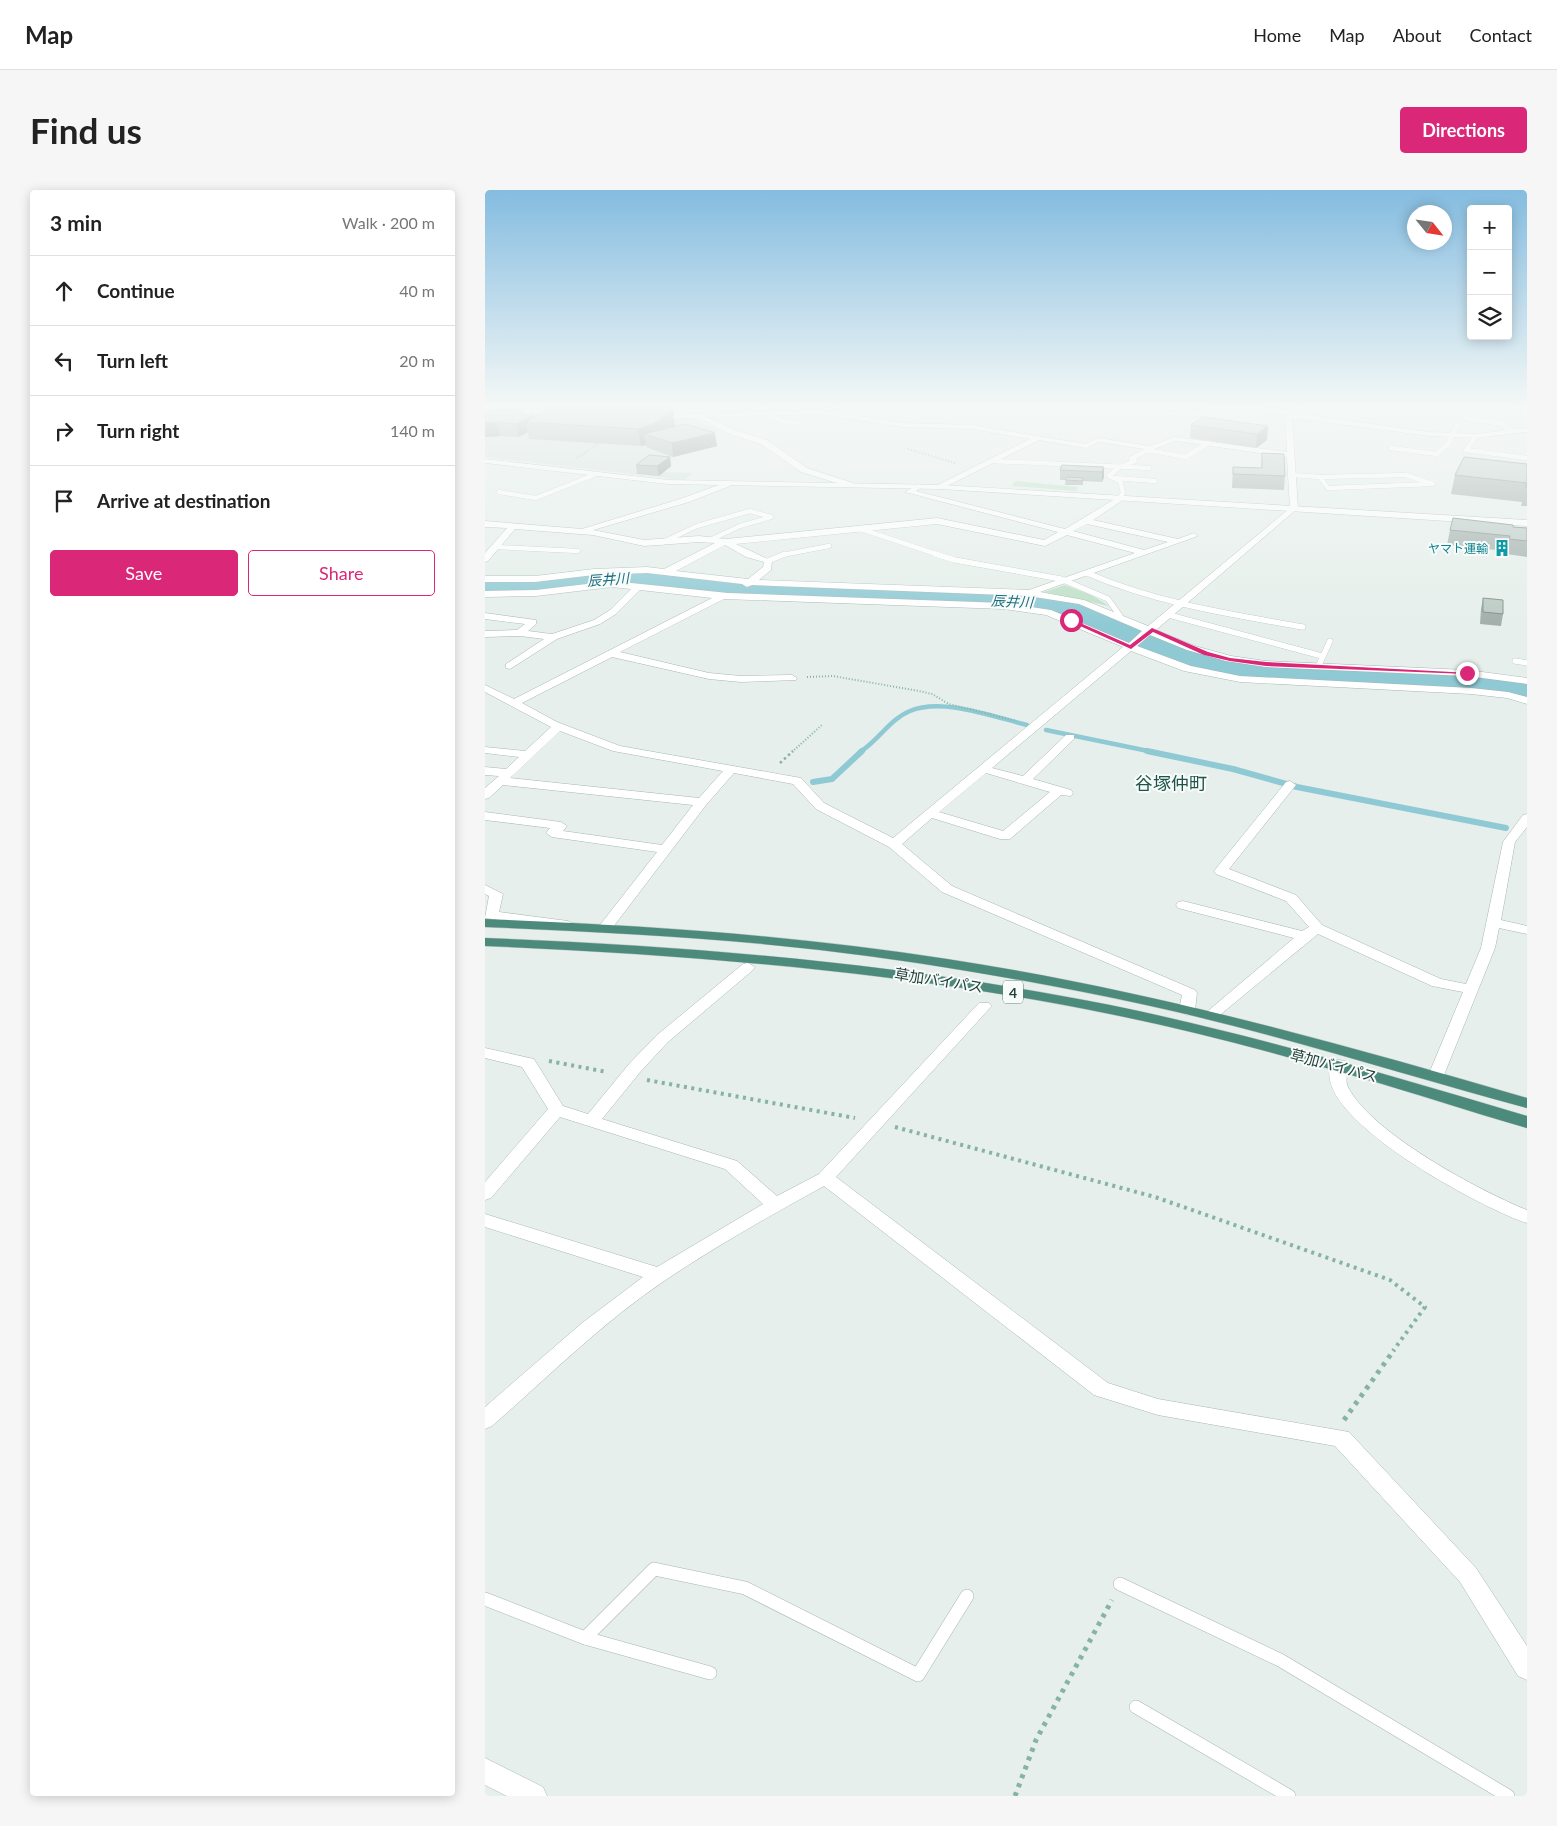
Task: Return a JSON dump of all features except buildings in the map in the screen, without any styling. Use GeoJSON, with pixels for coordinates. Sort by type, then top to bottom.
{"type":"FeatureCollection","features":[{"type":"Feature","properties":{"kind":"highway","name":"草加バイパス"},"geometry":{"type":"LineString","coordinates":[[487,917],[586,927],[732,937],[886,954],[1013,974],[1187,1010],[1436,1076],[1527,1103]]}},
{"type":"Feature","properties":{"kind":"highway","name":"草加バイパス"},"geometry":{"type":"LineString","coordinates":[[485,942],[577,945],[723,955],[938,979],[1181,1025],[1339,1065],[1527,1122]]}},
{"type":"Feature","properties":{"kind":"street"},"geometry":{"type":"LineString","coordinates":[[636,479],[727,484],[941,487],[1527,523]]}},
{"type":"Feature","properties":{"kind":"street"},"geometry":{"type":"LineString","coordinates":[[830,479],[849,485]]}},
{"type":"Feature","properties":{"kind":"street"},"geometry":{"type":"LineString","coordinates":[[941,487],[955,479]]}},
{"type":"Feature","properties":{"kind":"street"},"geometry":{"type":"LineString","coordinates":[[1292,479],[1294,508]]}},
{"type":"Feature","properties":{"kind":"street"},"geometry":{"type":"LineString","coordinates":[[581,531],[693,497],[727,484]]}},
{"type":"Feature","properties":{"kind":"street"},"geometry":{"type":"LineString","coordinates":[[919,486],[909,492],[1144,553]]}},
{"type":"Feature","properties":{"kind":"street"},"geometry":{"type":"LineString","coordinates":[[937,521],[1045,543],[1086,522],[1120,498]]}},
{"type":"Feature","properties":{"kind":"street"},"geometry":{"type":"LineString","coordinates":[[894,844],[1150,631],[1294,508]]}},
{"type":"Feature","properties":{"kind":"street"},"geometry":{"type":"LineString","coordinates":[[485,524],[581,531],[644,544],[699,539],[725,542],[782,538],[858,528],[937,521],[979,509]]}},
{"type":"Feature","properties":{"kind":"street"},"geometry":{"type":"LineString","coordinates":[[1086,522],[1177,542]]}},
{"type":"Feature","properties":{"kind":"street"},"geometry":{"type":"LineString","coordinates":[[485,559],[513,526]]}},
{"type":"Feature","properties":{"kind":"street"},"geometry":{"type":"LineString","coordinates":[[1028,593],[1193,536]]}},
{"type":"Feature","properties":{"kind":"street"},"geometry":{"type":"LineString","coordinates":[[514,703],[748,583],[768,568],[768,561],[749,555],[725,542]]}},
{"type":"Feature","properties":{"kind":"street"},"geometry":{"type":"LineString","coordinates":[[666,572],[725,542]]}},
{"type":"Feature","properties":{"kind":"street"},"geometry":{"type":"LineString","coordinates":[[485,579],[535,579],[623,570],[666,572],[748,583],[1028,593],[1081,602],[1120,616],[1150,631],[1230,660],[1266,664],[1320,660],[1467,673],[1527,681]]}},
{"type":"Feature","properties":{"kind":"street"},"geometry":{"type":"LineString","coordinates":[[485,594],[536,593],[611,584],[637,588],[726,594],[1025,608],[1071,620],[1188,668],[1239,679],[1471,691],[1508,695],[1527,701]]}},
{"type":"Feature","properties":{"kind":"street"},"geometry":{"type":"LineString","coordinates":[[510,666],[553,637],[597,622],[613,612],[637,588]]}},
{"type":"Feature","properties":{"kind":"street"},"geometry":{"type":"LineString","coordinates":[[485,616],[533,622],[520,633]]}},
{"type":"Feature","properties":{"kind":"street"},"geometry":{"type":"LineString","coordinates":[[485,634],[520,633],[553,637]]}},
{"type":"Feature","properties":{"kind":"street"},"geometry":{"type":"LineString","coordinates":[[611,653],[677,670],[725,679],[751,681],[757,678],[792,678]]}},
{"type":"Feature","properties":{"kind":"street"},"geometry":{"type":"LineString","coordinates":[[485,688],[559,726],[617,749],[797,781],[820,806],[894,844],[947,889],[1190,993],[1187,1010]]}},
{"type":"Feature","properties":{"kind":"street"},"geometry":{"type":"LineString","coordinates":[[485,795],[559,726]]}},
{"type":"Feature","properties":{"kind":"street"},"geometry":{"type":"LineString","coordinates":[[1025,781],[1070,738]]}},
{"type":"Feature","properties":{"kind":"street"},"geometry":{"type":"LineString","coordinates":[[485,750],[528,755]]}},
{"type":"Feature","properties":{"kind":"street"},"geometry":{"type":"LineString","coordinates":[[605,928],[702,802],[732,769]]}},
{"type":"Feature","properties":{"kind":"street"},"geometry":{"type":"LineString","coordinates":[[931,814],[1005,836],[1063,792],[984,769]]}},
{"type":"Feature","properties":{"kind":"street"},"geometry":{"type":"LineString","coordinates":[[485,771],[504,777],[702,802]]}},
{"type":"Feature","properties":{"kind":"street"},"geometry":{"type":"LineString","coordinates":[[1290,785],[1221,871],[1291,898],[1311,932]]}},
{"type":"Feature","properties":{"kind":"street"},"geometry":{"type":"LineString","coordinates":[[485,816],[561,826],[552,833],[666,849]]}},
{"type":"Feature","properties":{"kind":"street"},"geometry":{"type":"LineString","coordinates":[[1436,1076],[1488,948],[1509,842],[1525,824]]}},
{"type":"Feature","properties":{"kind":"street"},"geometry":{"type":"LineString","coordinates":[[485,889],[496,894],[487,917]]}},
{"type":"Feature","properties":{"kind":"street"},"geometry":{"type":"LineString","coordinates":[[1183,905],[1311,932],[1437,983],[1470,989]]}},
{"type":"Feature","properties":{"kind":"street"},"geometry":{"type":"LineString","coordinates":[[1493,922],[1527,930]]}},
{"type":"Feature","properties":{"kind":"street"},"geometry":{"type":"LineString","coordinates":[[1210,1016],[1311,932]]}},
{"type":"Feature","properties":{"kind":"street"},"geometry":{"type":"LineString","coordinates":[[591,1121],[651,1049],[695,1011],[723,991],[748,967]]}},
{"type":"Feature","properties":{"kind":"street"},"geometry":{"type":"LineString","coordinates":[[485,1420],[589,1328],[659,1275],[775,1205],[825,1178],[984,1006]]}},
{"type":"Feature","properties":{"kind":"street"},"geometry":{"type":"LineString","coordinates":[[485,1053],[528,1063],[557,1110],[731,1165],[775,1205]]}},
{"type":"Feature","properties":{"kind":"street"},"geometry":{"type":"LineString","coordinates":[[1339,1065],[1339,1087],[1369,1123],[1451,1180],[1527,1217]]}},
{"type":"Feature","properties":{"kind":"street"},"geometry":{"type":"LineString","coordinates":[[485,1194],[557,1110]]}},
{"type":"Feature","properties":{"kind":"street"},"geometry":{"type":"LineString","coordinates":[[825,1178],[1101,1389],[1158,1407],[1341,1438],[1468,1575],[1527,1668]]}},
{"type":"Feature","properties":{"kind":"street"},"geometry":{"type":"LineString","coordinates":[[485,1220],[659,1275]]}},
{"type":"Feature","properties":{"kind":"street"},"geometry":{"type":"LineString","coordinates":[[485,1771],[534,1796]]}},
{"type":"Feature","properties":{"kind":"lane"},"geometry":{"type":"LineString","coordinates":[[499,492],[536,498],[584,479]]}},
{"type":"Feature","properties":{"kind":"lane"},"geometry":{"type":"LineString","coordinates":[[1115,479],[1120,481],[1123,493],[1120,498]]}},
{"type":"Feature","properties":{"kind":"lane"},"geometry":{"type":"LineString","coordinates":[[1126,479],[1155,481]]}},
{"type":"Feature","properties":{"kind":"lane"},"geometry":{"type":"LineString","coordinates":[[1322,479],[1329,488],[1433,484],[1418,479]]}},
{"type":"Feature","properties":{"kind":"lane"},"geometry":{"type":"LineString","coordinates":[[661,543],[697,526],[750,512],[771,517],[741,526],[710,540]]}},
{"type":"Feature","properties":{"kind":"lane"},"geometry":{"type":"LineString","coordinates":[[858,528],[947,558],[1066,580],[1107,599],[1113,604],[1120,616]]}},
{"type":"Feature","properties":{"kind":"lane"},"geometry":{"type":"LineString","coordinates":[[768,561],[785,553],[829,546]]}},
{"type":"Feature","properties":{"kind":"lane"},"geometry":{"type":"LineString","coordinates":[[495,547],[578,551]]}},
{"type":"Feature","properties":{"kind":"lane"},"geometry":{"type":"LineString","coordinates":[[1087,573],[1109,583],[1182,604],[1303,627]]}},
{"type":"Feature","properties":{"kind":"lane"},"geometry":{"type":"LineString","coordinates":[[1169,615],[1320,660],[1330,641]]}},
{"type":"Feature","properties":{"kind":"lane"},"geometry":{"type":"LineString","coordinates":[[1515,661],[1527,663]]}},
{"type":"Feature","properties":{"kind":"lane"},"geometry":{"type":"LineString","coordinates":[[585,1638],[654,1569],[745,1588],[918,1675],[967,1596]]}},
{"type":"Feature","properties":{"kind":"lane"},"geometry":{"type":"LineString","coordinates":[[1120,1584],[1280,1660],[1508,1796]]}},
{"type":"Feature","properties":{"kind":"lane"},"geometry":{"type":"LineString","coordinates":[[485,1599],[585,1638],[710,1672]]}},
{"type":"Feature","properties":{"kind":"lane"},"geometry":{"type":"LineString","coordinates":[[1136,1707],[1289,1796]]}},
{"type":"Feature","properties":{"kind":"path"},"geometry":{"type":"LineString","coordinates":[[792,678],[833,676],[911,689],[932,694],[949,704],[968,710],[1036,725]]}},
{"type":"Feature","properties":{"kind":"path"},"geometry":{"type":"LineString","coordinates":[[767,775],[823,724]]}},
{"type":"Feature","properties":{"kind":"path"},"geometry":{"type":"LineString","coordinates":[[528,1063],[541,1059],[877,1122],[1155,1197],[1390,1280],[1425,1307],[1332,1436]]}},
{"type":"Feature","properties":{"kind":"path"},"geometry":{"type":"LineString","coordinates":[[1015,1796],[1037,1740],[1120,1584]]}},
{"type":"Feature","properties":{"kind":"green space"},"geometry":{"type":"Polygon","coordinates":[[[1015,481],[1078,487],[1076,491],[1012,486],[1015,481]]]}},
{"type":"Feature","properties":{"kind":"green space"},"geometry":{"type":"Polygon","coordinates":[[[1065,585],[1091,595],[1109,606],[1044,592],[1065,585]]]}},
{"type":"Feature","properties":{"kind":"waterway","name":"辰井川"},"geometry":{"type":"LineString","coordinates":[[485,587],[529,587],[627,576],[653,577],[753,590],[1036,602],[1082,614],[1172,652],[1218,666],[1295,674],[1450,680],[1489,684],[1527,691]]}},
{"type":"Feature","properties":{"kind":"waterway"},"geometry":{"type":"LineString","coordinates":[[860,752],[896,719],[910,711],[923,707],[952,707],[984,713],[1027,725]]}},
{"type":"Feature","properties":{"kind":"waterway"},"geometry":{"type":"LineString","coordinates":[[1046,730],[1153,752]]}},
{"type":"Feature","properties":{"kind":"waterway"},"geometry":{"type":"LineString","coordinates":[[813,782],[832,779],[862,751]]}},
{"type":"Feature","properties":{"kind":"waterway"},"geometry":{"type":"LineString","coordinates":[[1147,751],[1233,769],[1297,787],[1506,828]]}},
{"type":"Feature","properties":{"kind":"place","name":"ヤマト運輸"},"geometry":{"type":"Point","coordinates":[1502,548]}},
{"type":"Feature","properties":{"kind":"district","name":"谷塚仲町"},"geometry":{"type":"Point","coordinates":[1171,783]}},
{"type":"Feature","properties":{"kind":"route"},"geometry":{"type":"LineString","coordinates":[[1071,620],[1131,647],[1152,630],[1191,648],[1230,660],[1266,664],[1467,673]]}}]}
